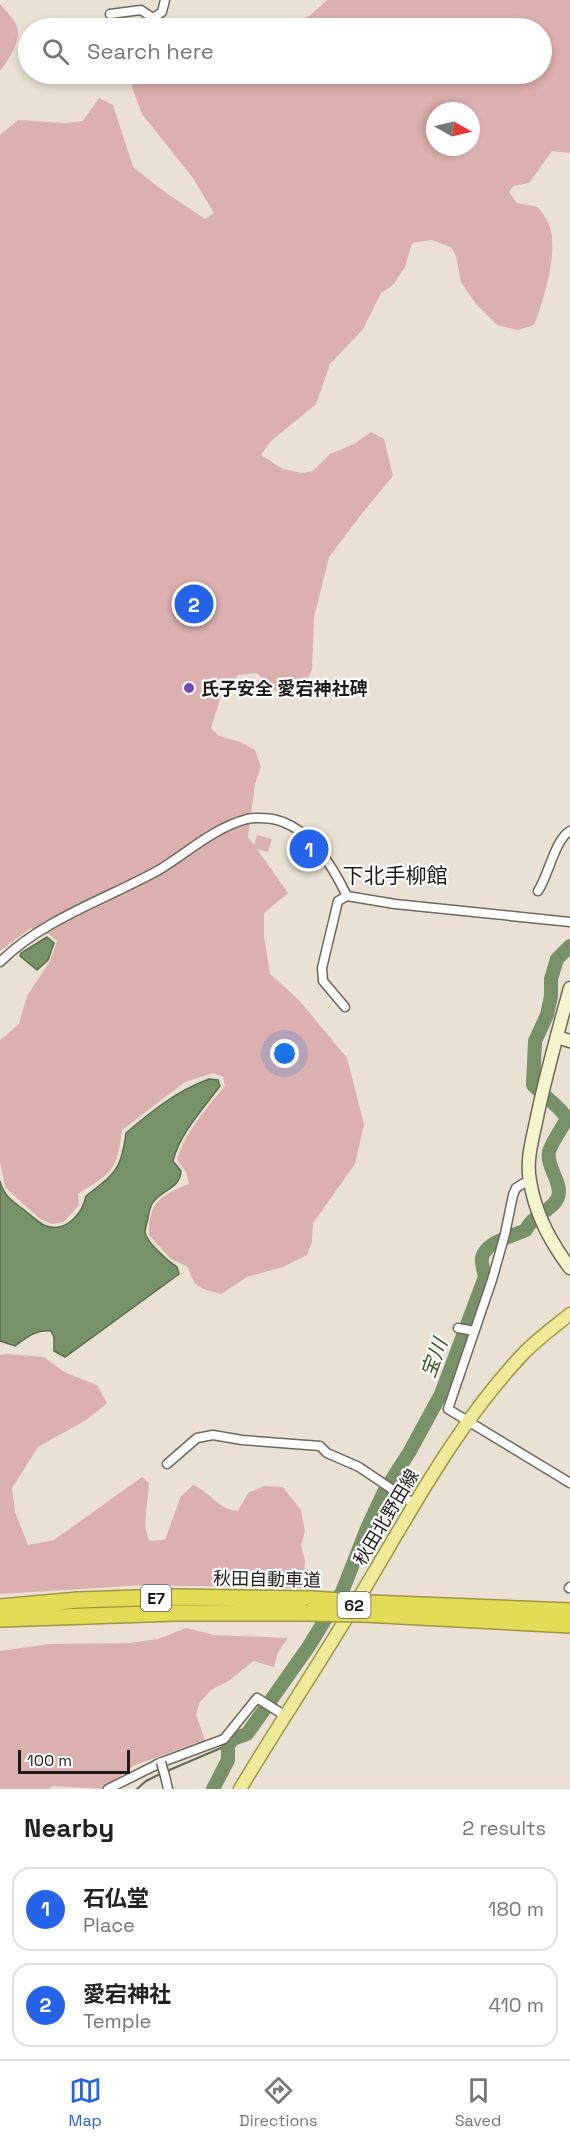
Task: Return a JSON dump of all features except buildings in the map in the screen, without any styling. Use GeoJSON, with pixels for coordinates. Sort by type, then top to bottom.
{"type":"FeatureCollection","features":[{"type":"Feature","properties":{"kind":"highway","name":"秋田自動車道"},"geometry":{"type":"LineString","coordinates":[[0,1606],[78,1600],[168,1597],[570,1625]]}},
{"type":"Feature","properties":{"kind":"highway","name":"秋田自動車道"},"geometry":{"type":"LineString","coordinates":[[0,1619],[309,1606]]}},
{"type":"Feature","properties":{"kind":"highway","name":"秋田自動車道"},"geometry":{"type":"LineString","coordinates":[[366,1609],[570,1611]]}},
{"type":"Feature","properties":{"kind":"main road","name":"秋田北野田線"},"geometry":{"type":"LineString","coordinates":[[240,1789],[414,1504],[468,1421],[522,1355],[570,1314]]}},
{"type":"Feature","properties":{"kind":"street"},"geometry":{"type":"LineString","coordinates":[[110,14],[141,10],[153,18],[162,12],[165,0]]}},
{"type":"Feature","properties":{"kind":"street"},"geometry":{"type":"LineString","coordinates":[[0,962],[11,951],[42,929],[158,870],[211,835],[249,819],[283,821],[310,840],[340,880],[347,896]]}},
{"type":"Feature","properties":{"kind":"street"},"geometry":{"type":"LineString","coordinates":[[538,891],[553,857],[566,833],[570,831]]}},
{"type":"Feature","properties":{"kind":"street"},"geometry":{"type":"LineString","coordinates":[[345,1007],[323,981],[322,968],[338,901],[347,896],[395,904],[570,922]]}},
{"type":"Feature","properties":{"kind":"street"},"geometry":{"type":"LineString","coordinates":[[570,988],[543,1087],[529,1157],[529,1180],[535,1204],[545,1228],[570,1268]]}},
{"type":"Feature","properties":{"kind":"street"},"geometry":{"type":"LineString","coordinates":[[557,1037],[570,1041]]}},
{"type":"Feature","properties":{"kind":"street"},"geometry":{"type":"LineString","coordinates":[[529,1180],[516,1188],[505,1234],[448,1409],[569,1481]]}},
{"type":"Feature","properties":{"kind":"street"},"geometry":{"type":"LineString","coordinates":[[458,1328],[474,1331]]}},
{"type":"Feature","properties":{"kind":"street"},"geometry":{"type":"LineString","coordinates":[[167,1464],[198,1438],[213,1435],[242,1440],[320,1446],[327,1453],[359,1467],[414,1504]]}},
{"type":"Feature","properties":{"kind":"street"},"geometry":{"type":"LineString","coordinates":[[108,1789],[159,1763],[224,1739],[257,1698],[284,1715]]}},
{"type":"Feature","properties":{"kind":"street"},"geometry":{"type":"LineString","coordinates":[[159,1763],[168,1789]]}},
{"type":"Feature","properties":{"kind":"shaded area"},"geometry":{"type":"Polygon","coordinates":[[[327,0],[570,0],[570,153],[552,151],[529,183],[513,186],[509,192],[517,203],[538,207],[549,224],[552,238],[549,276],[534,325],[518,330],[497,325],[476,304],[461,282],[456,256],[451,247],[432,240],[412,243],[405,267],[393,285],[381,293],[363,329],[330,364],[316,404],[270,442],[261,455],[283,469],[302,473],[313,471],[330,454],[354,444],[371,432],[384,439],[393,476],[329,557],[314,617],[312,670],[301,691],[284,698],[257,673],[238,675],[221,696],[211,728],[219,736],[241,742],[255,750],[261,767],[255,784],[248,837],[254,845],[257,835],[272,839],[268,852],[257,849],[288,893],[264,913],[264,936],[270,974],[298,999],[347,1058],[364,1125],[355,1164],[313,1223],[312,1242],[307,1255],[283,1267],[247,1277],[221,1294],[209,1291],[196,1283],[188,1267],[171,1259],[149,1235],[149,1224],[154,1208],[163,1197],[189,1184],[186,1172],[177,1160],[191,1130],[225,1086],[223,1077],[213,1073],[185,1082],[122,1130],[118,1155],[111,1170],[99,1181],[78,1194],[79,1205],[64,1222],[52,1224],[40,1219],[5,1187],[0,1162],[0,1040],[19,1024],[27,996],[50,961],[57,941],[49,934],[31,928],[0,951],[0,135],[18,120],[66,123],[83,121],[99,98],[113,105],[133,167],[205,219],[214,213],[193,178],[142,114],[133,84],[552,84],[552,18],[305,18],[327,0]]]}},
{"type":"Feature","properties":{"kind":"shaded area"},"geometry":{"type":"Polygon","coordinates":[[[0,4],[14,21],[18,37],[9,58],[0,71],[0,4]]]}},
{"type":"Feature","properties":{"kind":"shaded area"},"geometry":{"type":"Polygon","coordinates":[[[47,937],[54,943],[48,960],[37,970],[20,956],[21,953],[47,937]]]}},
{"type":"Feature","properties":{"kind":"shaded area"},"geometry":{"type":"Polygon","coordinates":[[[209,1079],[218,1080],[220,1086],[181,1141],[173,1161],[181,1171],[180,1177],[175,1185],[153,1203],[145,1229],[149,1241],[177,1267],[179,1274],[65,1357],[54,1351],[54,1337],[51,1331],[36,1333],[15,1346],[0,1341],[0,1181],[8,1197],[40,1223],[53,1227],[67,1224],[77,1215],[86,1196],[104,1182],[119,1164],[126,1133],[165,1102],[209,1079]]]}},
{"type":"Feature","properties":{"kind":"shaded area"},"geometry":{"type":"Polygon","coordinates":[[[0,1355],[44,1357],[66,1373],[97,1385],[107,1403],[88,1419],[38,1447],[12,1488],[15,1512],[28,1545],[54,1540],[142,1477],[149,1483],[145,1525],[149,1541],[165,1540],[181,1496],[193,1485],[225,1508],[238,1511],[248,1493],[264,1486],[283,1487],[301,1510],[305,1532],[301,1545],[305,1561],[303,1588],[145,1585],[0,1594],[0,1355]]]}},
{"type":"Feature","properties":{"kind":"shaded area"},"geometry":{"type":"Polygon","coordinates":[[[186,1628],[214,1635],[288,1638],[278,1652],[274,1667],[253,1661],[230,1680],[211,1690],[200,1702],[196,1715],[205,1740],[135,1765],[103,1789],[53,1786],[49,1789],[0,1789],[0,1651],[50,1644],[130,1643],[158,1639],[186,1628]]]}},
{"type":"Feature","properties":{"kind":"waterway","name":"宝川"},"geometry":{"type":"LineString","coordinates":[[213,1789],[228,1760],[228,1745],[233,1739],[247,1734],[309,1646],[342,1592],[384,1492],[410,1451],[441,1394],[485,1277],[482,1265],[484,1252],[507,1237],[526,1230],[533,1220],[556,1202],[559,1192],[549,1152],[567,1118],[533,1085],[535,1041],[547,1015],[551,996],[551,979],[557,959],[570,946]]}},
{"type":"Feature","properties":{"kind":"waterway"},"geometry":{"type":"LineString","coordinates":[[167,1771],[228,1745]]}},
{"type":"Feature","properties":{"kind":"waterway"},"geometry":{"type":"LineString","coordinates":[[137,1789],[146,1781],[162,1773]]}},
{"type":"Feature","properties":{"kind":"place","name":"愛宕神社"},"geometry":{"type":"Point","coordinates":[194,604]}},
{"type":"Feature","properties":{"kind":"place","name":"氏子安全 愛宕神社碑"},"geometry":{"type":"Point","coordinates":[189,688]}},
{"type":"Feature","properties":{"kind":"place","name":"石仏堂"},"geometry":{"type":"Point","coordinates":[309,849]}},
{"type":"Feature","properties":{"kind":"district","name":"下北手柳館"},"geometry":{"type":"Point","coordinates":[395,875]}}]}
